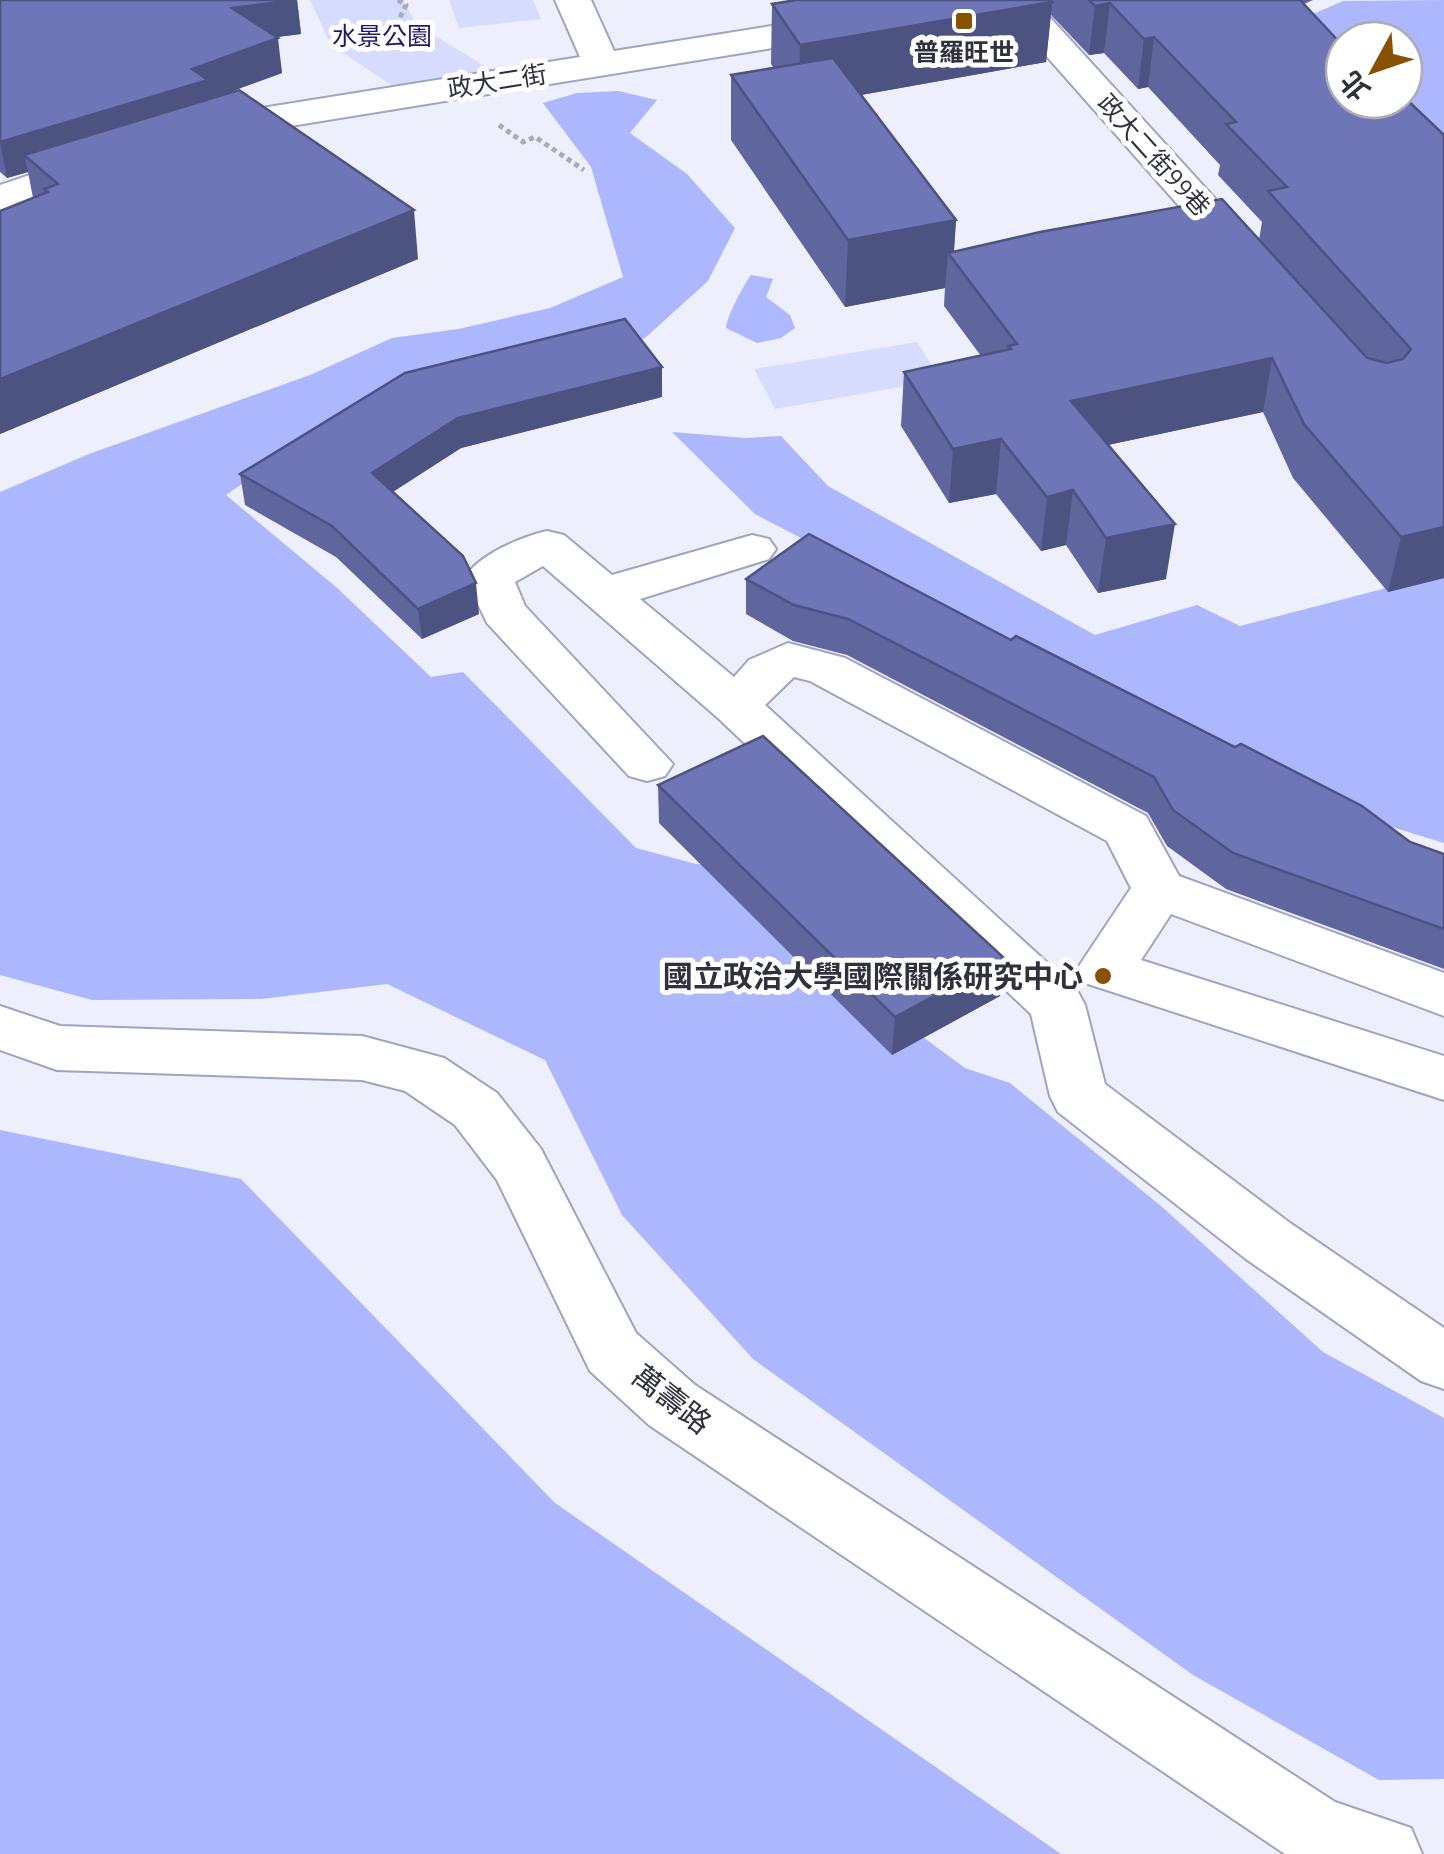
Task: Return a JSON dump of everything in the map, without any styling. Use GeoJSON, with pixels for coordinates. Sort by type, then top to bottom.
{"type":"FeatureCollection","features":[{"type":"Feature","properties":{"kind":"street"},"geometry":{"type":"LineString","coordinates":[[573,0],[601,64]]}},
{"type":"Feature","properties":{"kind":"street","name":"政大二街99巷"},"geometry":{"type":"LineString","coordinates":[[1000,1],[1268,282]]}},
{"type":"Feature","properties":{"kind":"street","name":"政大二街"},"geometry":{"type":"LineString","coordinates":[[177,140],[231,124],[887,18]]}},
{"type":"Feature","properties":{"kind":"street"},"geometry":{"type":"LineString","coordinates":[[0,198],[141,151]]}},
{"type":"Feature","properties":{"kind":"street"},"geometry":{"type":"LineString","coordinates":[[647,764],[504,612],[489,577],[548,544],[736,706],[1057,1005],[1079,1096],[1268,1241],[1444,1362]]}},
{"type":"Feature","properties":{"kind":"street"},"geometry":{"type":"LineString","coordinates":[[606,593],[752,548]]}},
{"type":"Feature","properties":{"kind":"street"},"geometry":{"type":"LineString","coordinates":[[736,706],[767,670],[788,659],[828,669],[1127,829],[1158,889],[1444,996]]}},
{"type":"Feature","properties":{"kind":"street"},"geometry":{"type":"LineString","coordinates":[[1057,1005],[1105,969],[1158,889]]}},
{"type":"Feature","properties":{"kind":"street"},"geometry":{"type":"LineString","coordinates":[[1105,969],[1444,1078]]}},
{"type":"Feature","properties":{"kind":"street","name":"萬壽路"},"geometry":{"type":"LineString","coordinates":[[0,1027],[57,1048],[362,1058],[423,1074],[476,1109],[520,1166],[613,1352],[672,1405],[1316,1832],[1385,1854]]}},
{"type":"Feature","properties":{"kind":"path"},"geometry":{"type":"LineString","coordinates":[[398,0],[406,5],[394,28],[418,47]]}},
{"type":"Feature","properties":{"kind":"path"},"geometry":{"type":"LineString","coordinates":[[428,92],[476,118],[494,122],[524,142],[535,138],[584,170]]}},
{"type":"Feature","properties":{"kind":"green space","name":"水景公園"},"geometry":{"type":"Polygon","coordinates":[[[310,0],[403,0],[416,24],[491,70],[393,86],[331,45],[310,0]]]}},
{"type":"Feature","properties":{"kind":"green space"},"geometry":{"type":"Polygon","coordinates":[[[449,0],[533,0],[541,19],[459,28],[449,0]]]}},
{"type":"Feature","properties":{"kind":"green space"},"geometry":{"type":"Polygon","coordinates":[[[917,342],[941,380],[775,409],[754,369],[917,342]]]}},
{"type":"Feature","properties":{"kind":"shaded area"},"geometry":{"type":"Polygon","coordinates":[[[1444,0],[1444,145],[1422,120],[1424,20],[1324,20],[1324,46],[1295,22],[1343,1],[1444,0]]]}},
{"type":"Feature","properties":{"kind":"shaded area"},"geometry":{"type":"Polygon","coordinates":[[[618,91],[657,100],[630,133],[687,174],[735,228],[708,281],[645,338],[335,420],[226,495],[336,587],[431,677],[463,672],[636,848],[696,864],[736,866],[863,993],[965,1068],[1010,1083],[1161,1206],[1323,1352],[1444,1418],[1444,1779],[1379,1780],[1193,1675],[753,1359],[622,1215],[545,1060],[387,984],[261,999],[92,1000],[0,975],[0,492],[89,454],[310,375],[392,338],[458,329],[550,308],[623,277],[591,167],[543,103],[577,93],[618,91]]]}},
{"type":"Feature","properties":{"kind":"shaded area"},"geometry":{"type":"Polygon","coordinates":[[[751,275],[773,279],[766,297],[790,315],[795,328],[781,338],[757,343],[726,328],[751,275]]]}},
{"type":"Feature","properties":{"kind":"shaded area"},"geometry":{"type":"Polygon","coordinates":[[[672,432],[745,438],[781,436],[828,486],[1095,635],[1197,605],[1240,626],[1444,573],[1444,843],[1304,800],[755,514],[672,432]]]}},
{"type":"Feature","properties":{"kind":"shaded area"},"geometry":{"type":"Polygon","coordinates":[[[0,1130],[241,1179],[555,1503],[1061,1854],[0,1854],[0,1130]]]}},
{"type":"Feature","properties":{"kind":"building"},"geometry":{"type":"Polygon","coordinates":[[[0,0],[295,0],[232,8],[278,38],[192,69],[208,80],[0,142],[0,0]]]}},
{"type":"Feature","properties":{"kind":"building"},"geometry":{"type":"Polygon","coordinates":[[[796,0],[1052,2],[800,45],[772,4],[796,0]]]}},
{"type":"Feature","properties":{"kind":"building"},"geometry":{"type":"Polygon","coordinates":[[[1089,0],[1300,0],[1324,26],[1324,120],[1424,120],[1424,116],[1444,135],[1444,527],[1401,537],[1304,424],[1272,358],[1071,401],[1175,524],[1106,538],[1073,490],[1047,497],[1001,439],[953,449],[904,372],[1011,349],[1008,346],[1017,344],[948,253],[1040,232],[1222,199],[1367,358],[1387,363],[1403,359],[1411,349],[1268,191],[1287,187],[1226,124],[1236,122],[1154,37],[1144,39],[1110,3],[1095,6],[1089,0]]]}},
{"type":"Feature","properties":{"kind":"building"},"geometry":{"type":"Polygon","coordinates":[[[833,58],[956,220],[848,240],[731,75],[833,58]]]}},
{"type":"Feature","properties":{"kind":"building"},"geometry":{"type":"Polygon","coordinates":[[[239,90],[414,210],[0,379],[0,211],[48,192],[44,189],[58,184],[24,155],[239,90]]]}},
{"type":"Feature","properties":{"kind":"building"},"geometry":{"type":"Polygon","coordinates":[[[625,319],[662,367],[458,418],[372,473],[463,556],[476,583],[418,609],[332,526],[240,474],[405,373],[625,319]]]}},
{"type":"Feature","properties":{"kind":"building"},"geometry":{"type":"Polygon","coordinates":[[[809,534],[1011,640],[1016,636],[1235,747],[1241,744],[1362,806],[1410,842],[1444,854],[1444,929],[1233,853],[1173,810],[1154,777],[848,619],[794,605],[746,579],[809,534]]]}},
{"type":"Feature","properties":{"kind":"building"},"geometry":{"type":"Polygon","coordinates":[[[763,736],[1004,958],[895,1017],[658,785],[763,736]]]}},
{"type":"Feature","properties":{"kind":"place","name":"普羅旺世"},"geometry":{"type":"Point","coordinates":[964,21]}},
{"type":"Feature","properties":{"kind":"place","name":"國立政治大學國際關係研究中心"},"geometry":{"type":"Point","coordinates":[1103,976]}}]}
